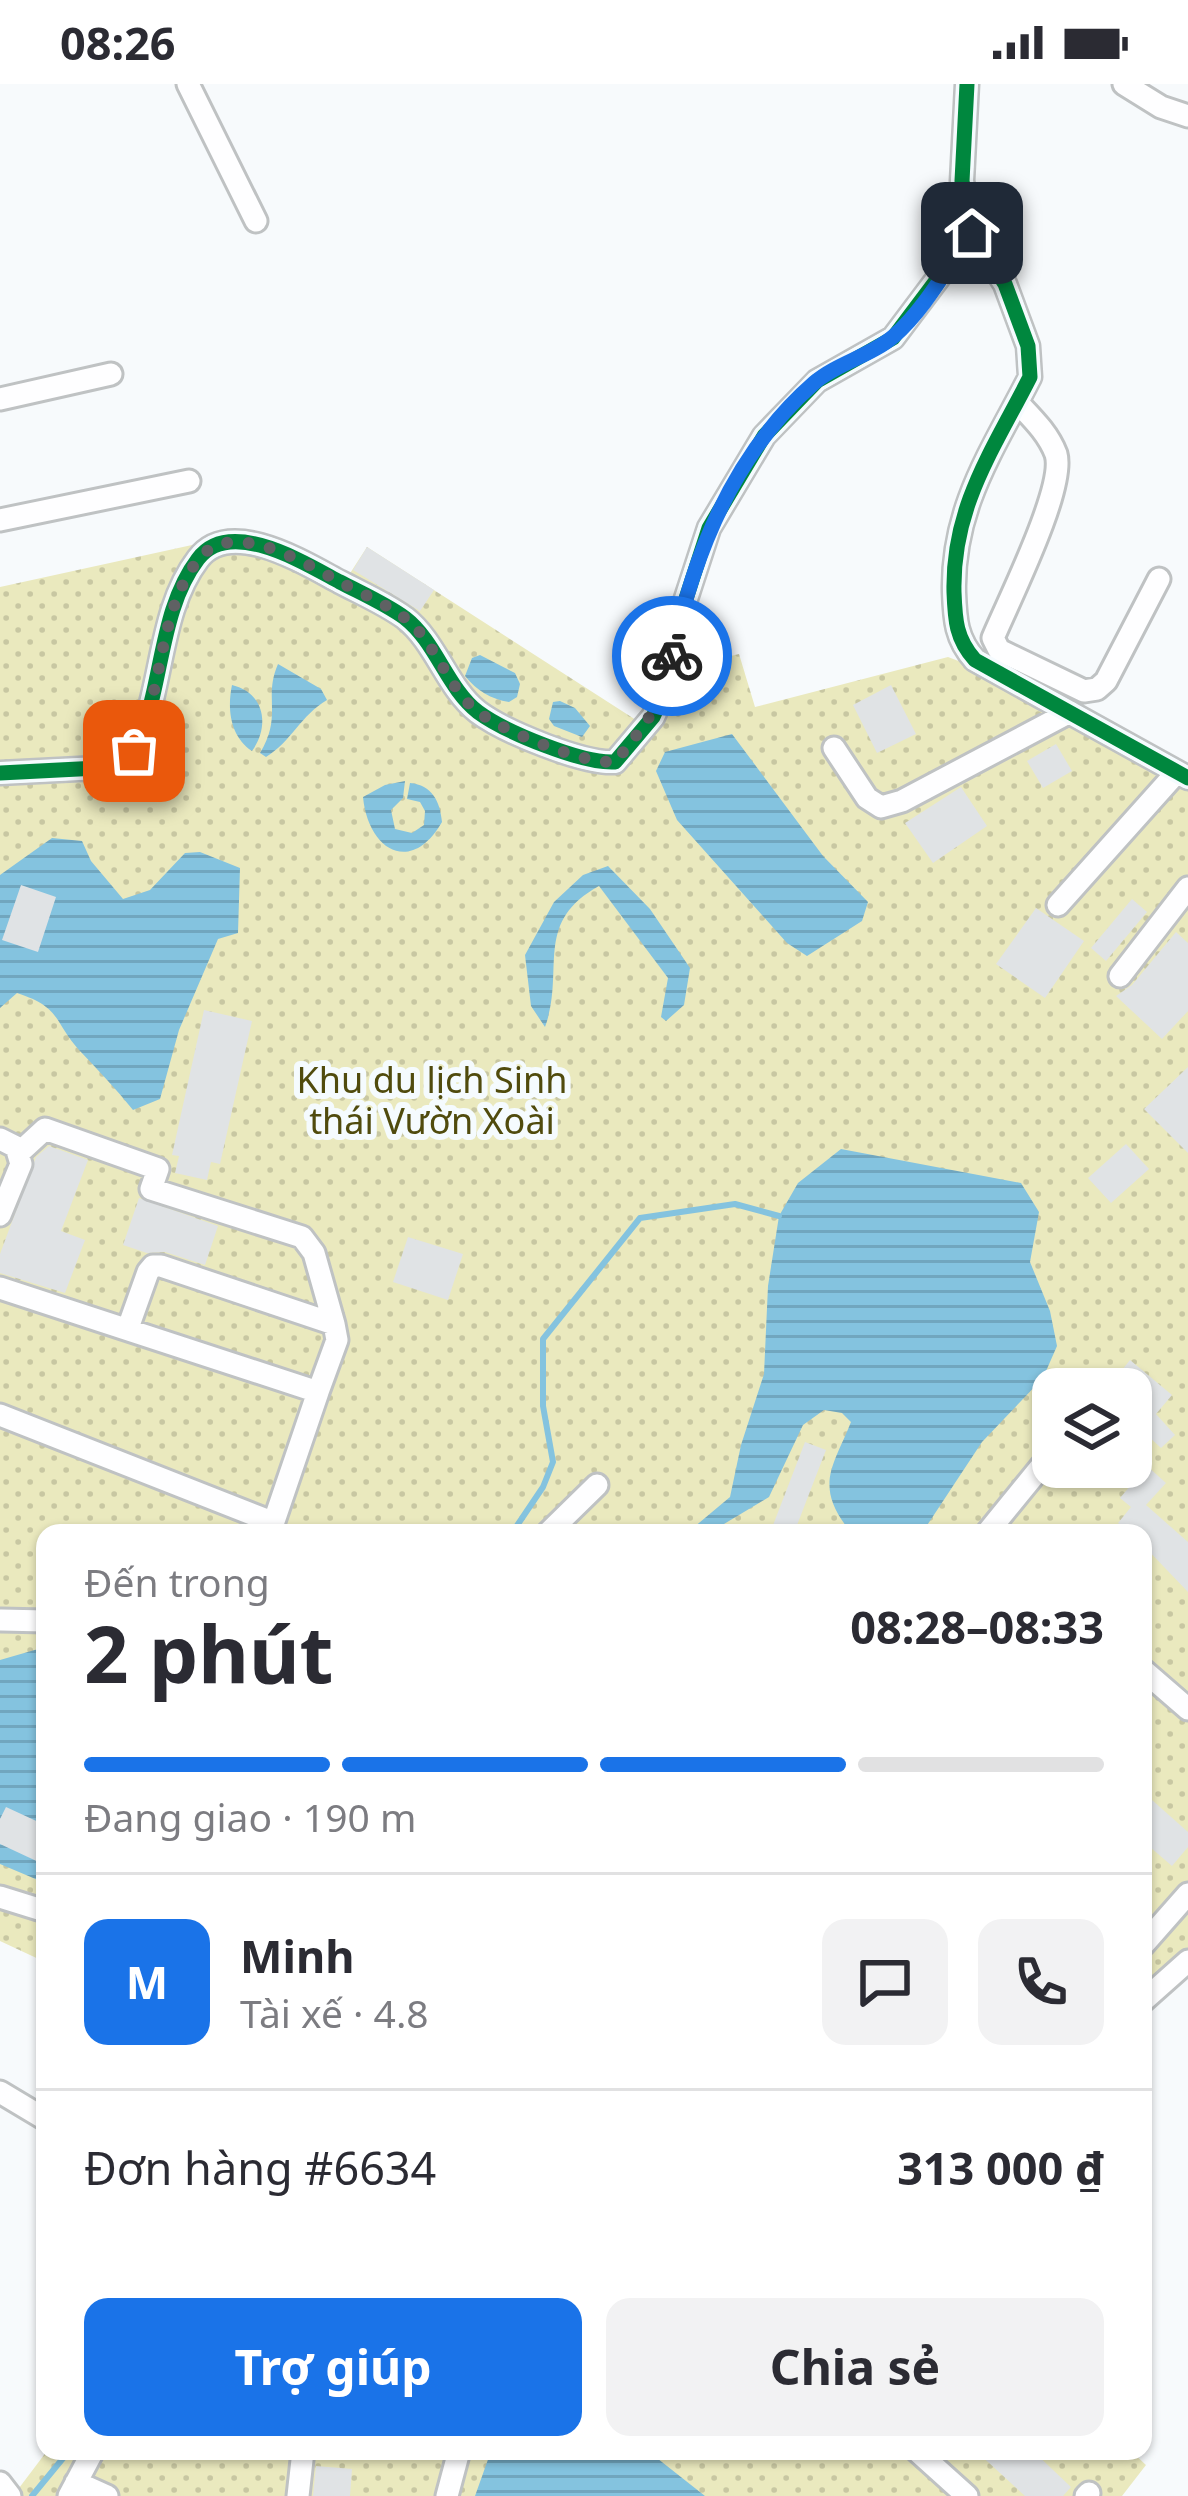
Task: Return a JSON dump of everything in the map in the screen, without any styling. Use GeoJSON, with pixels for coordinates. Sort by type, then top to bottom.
{"type":"FeatureCollection","features":[{"type":"Feature","properties":{"kind":"street"},"geometry":{"type":"LineString","coordinates":[[188,84],[256,221]]}},
{"type":"Feature","properties":{"kind":"street"},"geometry":{"type":"LineString","coordinates":[[967,84],[962,181],[972,233],[1005,284],[1028,346],[1030,377],[968,493],[953,551],[961,644],[974,660],[1182,775],[1058,905]]}},
{"type":"Feature","properties":{"kind":"street"},"geometry":{"type":"LineString","coordinates":[[1124,84],[1188,116]]}},
{"type":"Feature","properties":{"kind":"street"},"geometry":{"type":"LineString","coordinates":[[0,773],[98,768],[134,751],[182,586],[200,555],[220,545],[251,543],[277,549],[407,620],[461,694],[491,720],[601,763],[615,762],[653,717],[666,688],[681,614],[709,528],[764,436],[817,381],[892,338],[972,233]]}},
{"type":"Feature","properties":{"kind":"street"},"geometry":{"type":"LineString","coordinates":[[0,398],[111,374]]}},
{"type":"Feature","properties":{"kind":"street"},"geometry":{"type":"LineString","coordinates":[[1017,402],[1046,432],[1058,459],[1054,491],[993,638],[999,650],[1084,691],[1097,689],[1106,681],[1159,579]]}},
{"type":"Feature","properties":{"kind":"street"},"geometry":{"type":"LineString","coordinates":[[0,520],[189,481]]}},
{"type":"Feature","properties":{"kind":"street"},"geometry":{"type":"LineString","coordinates":[[835,748],[867,798],[881,807],[902,801],[1070,712]]}},
{"type":"Feature","properties":{"kind":"street"},"geometry":{"type":"LineString","coordinates":[[1120,976],[1188,888]]}},
{"type":"Feature","properties":{"kind":"street"},"geometry":{"type":"LineString","coordinates":[[20,1152],[45,1129],[158,1169],[151,1189],[302,1237],[314,1253],[337,1340],[272,1524]]}},
{"type":"Feature","properties":{"kind":"street"},"geometry":{"type":"LineString","coordinates":[[0,1139],[20,1152]]}},
{"type":"Feature","properties":{"kind":"street"},"geometry":{"type":"LineString","coordinates":[[0,1215],[21,1164],[20,1152]]}},
{"type":"Feature","properties":{"kind":"street"},"geometry":{"type":"LineString","coordinates":[[128,1328],[153,1266],[334,1324]]}},
{"type":"Feature","properties":{"kind":"street"},"geometry":{"type":"LineString","coordinates":[[3,1298],[128,1328],[318,1391]]}},
{"type":"Feature","properties":{"kind":"street"},"geometry":{"type":"LineString","coordinates":[[0,1414],[264,1524]]}},
{"type":"Feature","properties":{"kind":"street"},"geometry":{"type":"LineString","coordinates":[[994,1524],[1032,1478]]}},
{"type":"Feature","properties":{"kind":"street"},"geometry":{"type":"LineString","coordinates":[[557,1524],[597,1485]]}},
{"type":"Feature","properties":{"kind":"street"},"geometry":{"type":"LineString","coordinates":[[0,1601],[0,1620],[36,1621]]}},
{"type":"Feature","properties":{"kind":"street"},"geometry":{"type":"LineString","coordinates":[[1152,1678],[1188,1709]]}},
{"type":"Feature","properties":{"kind":"street"},"geometry":{"type":"LineString","coordinates":[[1152,1935],[1188,1894]]}},
{"type":"Feature","properties":{"kind":"street"},"geometry":{"type":"LineString","coordinates":[[0,1897],[36,1908]]}},
{"type":"Feature","properties":{"kind":"street"},"geometry":{"type":"LineString","coordinates":[[1152,1993],[1188,1961]]}},
{"type":"Feature","properties":{"kind":"street"},"geometry":{"type":"LineString","coordinates":[[0,2092],[36,2114]]}},
{"type":"Feature","properties":{"kind":"street"},"geometry":{"type":"LineString","coordinates":[[88,2460],[72,2489],[107,2496]]}},
{"type":"Feature","properties":{"kind":"street"},"geometry":{"type":"LineString","coordinates":[[298,2496],[302,2460]]}},
{"type":"Feature","properties":{"kind":"street"},"geometry":{"type":"LineString","coordinates":[[447,2496],[457,2460]]}},
{"type":"Feature","properties":{"kind":"street"},"geometry":{"type":"LineString","coordinates":[[927,2460],[967,2496]]}},
{"type":"Feature","properties":{"kind":"green space","name":"Khu du lịch Sinh thái Vườn Xoài"},"geometry":{"type":"Polygon","coordinates":[[[224,538],[347,578],[367,547],[650,729],[683,642],[702,663],[739,654],[755,707],[948,657],[1188,786],[1188,1951],[1152,1983],[1152,1524],[36,1524],[36,1958],[0,1941],[0,587],[224,538]]]}},
{"type":"Feature","properties":{"kind":"green space"},"geometry":{"type":"Polygon","coordinates":[[[40,2460],[1141,2460],[1146,2465],[1122,2496],[18,2496],[16,2492],[40,2460]]]}},
{"type":"Feature","properties":{"kind":"water"},"geometry":{"type":"Polygon","coordinates":[[[480,655],[515,673],[520,684],[517,697],[509,702],[496,699],[465,676],[472,658],[480,655]]]}},
{"type":"Feature","properties":{"kind":"water"},"geometry":{"type":"Polygon","coordinates":[[[278,664],[321,689],[327,700],[266,757],[260,753],[270,728],[278,664]]]}},
{"type":"Feature","properties":{"kind":"water"},"geometry":{"type":"Polygon","coordinates":[[[232,685],[252,695],[261,712],[261,731],[252,751],[239,738],[232,721],[232,685]]]}},
{"type":"Feature","properties":{"kind":"water"},"geometry":{"type":"Polygon","coordinates":[[[553,702],[575,708],[590,726],[582,737],[554,726],[549,719],[553,702]]]}},
{"type":"Feature","properties":{"kind":"water"},"geometry":{"type":"Polygon","coordinates":[[[732,734],[823,856],[868,902],[862,921],[807,956],[787,943],[677,820],[656,771],[665,752],[732,734]]]}},
{"type":"Feature","properties":{"kind":"water"},"geometry":{"type":"Polygon","coordinates":[[[405,781],[403,798],[391,810],[395,829],[412,833],[424,825],[420,802],[407,799],[410,783],[434,795],[442,822],[430,839],[405,852],[393,850],[373,831],[363,797],[405,781]]]}},
{"type":"Feature","properties":{"kind":"water"},"geometry":{"type":"Polygon","coordinates":[[[52,838],[82,841],[91,861],[123,899],[150,890],[185,853],[200,852],[240,868],[238,933],[218,939],[179,1030],[160,1099],[133,1110],[42,1004],[17,993],[0,1008],[0,875],[52,838]]]}},
{"type":"Feature","properties":{"kind":"water"},"geometry":{"type":"Polygon","coordinates":[[[608,866],[650,909],[690,968],[684,1005],[666,1021],[661,1017],[668,978],[599,886],[578,900],[558,932],[545,1027],[531,1006],[525,955],[554,902],[583,875],[608,866]]]}},
{"type":"Feature","properties":{"kind":"water"},"geometry":{"type":"Polygon","coordinates":[[[841,1149],[1021,1183],[1039,1212],[1030,1262],[1050,1311],[1057,1346],[1047,1368],[1032,1368],[1032,1390],[982,1442],[928,1524],[845,1524],[829,1486],[851,1422],[842,1413],[824,1410],[803,1425],[769,1497],[724,1524],[698,1524],[730,1497],[764,1374],[768,1286],[779,1216],[798,1183],[841,1149]]]}},
{"type":"Feature","properties":{"kind":"water"},"geometry":{"type":"Polygon","coordinates":[[[36,1650],[36,1879],[0,1864],[0,1660],[36,1650]]]}},
{"type":"Feature","properties":{"kind":"water"},"geometry":{"type":"Polygon","coordinates":[[[488,2460],[659,2460],[705,2496],[475,2496],[488,2460]]]}},
{"type":"Feature","properties":{"kind":"building"},"geometry":{"type":"Polygon","coordinates":[[[367,547],[434,590],[420,611],[353,570],[367,547]]]}},
{"type":"Feature","properties":{"kind":"building"},"geometry":{"type":"Polygon","coordinates":[[[891,685],[916,734],[877,753],[853,705],[891,685]]]}},
{"type":"Feature","properties":{"kind":"building"},"geometry":{"type":"Polygon","coordinates":[[[1056,744],[1072,771],[1043,788],[1027,761],[1056,744]]]}},
{"type":"Feature","properties":{"kind":"building"},"geometry":{"type":"Polygon","coordinates":[[[961,787],[987,826],[933,863],[905,823],[961,787]]]}},
{"type":"Feature","properties":{"kind":"building"},"geometry":{"type":"Polygon","coordinates":[[[21,885],[56,897],[38,952],[2,940],[21,885]]]}},
{"type":"Feature","properties":{"kind":"building"},"geometry":{"type":"Polygon","coordinates":[[[1132,899],[1147,912],[1106,961],[1091,948],[1132,899]]]}},
{"type":"Feature","properties":{"kind":"building"},"geometry":{"type":"Polygon","coordinates":[[[1036,908],[1084,941],[1045,998],[996,964],[1036,908]]]}},
{"type":"Feature","properties":{"kind":"building"},"geometry":{"type":"Polygon","coordinates":[[[1176,932],[1188,943],[1188,1011],[1162,1039],[1116,996],[1132,985],[1176,932]]]}},
{"type":"Feature","properties":{"kind":"building"},"geometry":{"type":"Polygon","coordinates":[[[204,1010],[252,1021],[220,1164],[211,1162],[207,1180],[175,1173],[179,1156],[172,1155],[204,1010]]]}},
{"type":"Feature","properties":{"kind":"building"},"geometry":{"type":"Polygon","coordinates":[[[1188,1067],[1188,1153],[1144,1109],[1188,1067]]]}},
{"type":"Feature","properties":{"kind":"building"},"geometry":{"type":"Polygon","coordinates":[[[1126,1144],[1149,1169],[1111,1203],[1088,1178],[1126,1144]]]}},
{"type":"Feature","properties":{"kind":"building"},"geometry":{"type":"Polygon","coordinates":[[[49,1146],[88,1160],[61,1231],[85,1240],[65,1293],[0,1273],[0,1254],[36,1157],[49,1146]]]}},
{"type":"Feature","properties":{"kind":"building"},"geometry":{"type":"Polygon","coordinates":[[[139,1198],[218,1226],[205,1265],[123,1245],[139,1198]]]}},
{"type":"Feature","properties":{"kind":"building"},"geometry":{"type":"Polygon","coordinates":[[[408,1237],[463,1254],[448,1300],[393,1282],[408,1237]]]}},
{"type":"Feature","properties":{"kind":"building"},"geometry":{"type":"Polygon","coordinates":[[[1152,1378],[1172,1395],[1156,1414],[1175,1435],[1161,1448],[1152,1440],[1152,1378]]]}},
{"type":"Feature","properties":{"kind":"building"},"geometry":{"type":"Polygon","coordinates":[[[805,1442],[826,1450],[797,1524],[773,1524],[805,1442]]]}},
{"type":"Feature","properties":{"kind":"building"},"geometry":{"type":"Polygon","coordinates":[[[1152,1470],[1166,1483],[1146,1505],[1188,1542],[1188,1592],[1152,1554],[1152,1524],[1118,1523],[1131,1507],[1120,1498],[1128,1488],[1152,1488],[1152,1470]]]}},
{"type":"Feature","properties":{"kind":"building"},"geometry":{"type":"Polygon","coordinates":[[[1152,1800],[1188,1832],[1188,1847],[1172,1866],[1152,1849],[1152,1800]]]}},
{"type":"Feature","properties":{"kind":"building"},"geometry":{"type":"Polygon","coordinates":[[[6,1807],[36,1821],[36,1861],[0,1844],[0,1819],[6,1807]]]}},
{"type":"Feature","properties":{"kind":"building"},"geometry":{"type":"Polygon","coordinates":[[[986,2460],[1042,2460],[1071,2487],[1063,2496],[1025,2496],[986,2460]]]}},
{"type":"Feature","properties":{"kind":"building"},"geometry":{"type":"Polygon","coordinates":[[[316,2466],[352,2469],[350,2496],[313,2496],[316,2466]]]}},
{"type":"Feature","properties":{"kind":"waterway"},"geometry":{"type":"LineString","coordinates":[[518,1524],[553,1462],[543,1406],[543,1339],[640,1218],[735,1204],[779,1216]]}},
{"type":"Feature","properties":{"kind":"waterway"},"geometry":{"type":"LineString","coordinates":[[32,2496],[62,2460]]}},
{"type":"Feature","properties":{"kind":"cycle path"},"geometry":{"type":"LineString","coordinates":[[967,84],[962,181],[972,233],[1005,284],[1028,346],[1030,377],[967,506],[955,561],[960,637],[975,660],[1188,778]]}},
{"type":"Feature","properties":{"kind":"cycle path"},"geometry":{"type":"LineString","coordinates":[[0,773],[98,768],[134,751],[185,580],[198,559],[212,547],[229,542],[289,555],[398,613],[425,639],[467,702],[490,720],[565,752],[615,762],[653,717],[666,688],[681,614],[709,528],[764,436],[817,381],[893,338],[972,233]]}},
{"type":"Feature","properties":{"kind":"way so far"},"geometry":{"type":"LineString","coordinates":[[134,751],[182,586],[200,555],[220,545],[251,543],[277,549],[361,593],[407,620],[475,710],[601,763],[615,762],[653,717],[666,688],[672,656]]}},
{"type":"Feature","properties":{"kind":"route"},"geometry":{"type":"LineString","coordinates":[[672,656],[709,528],[764,436],[817,381],[892,338],[972,233]]}}]}
